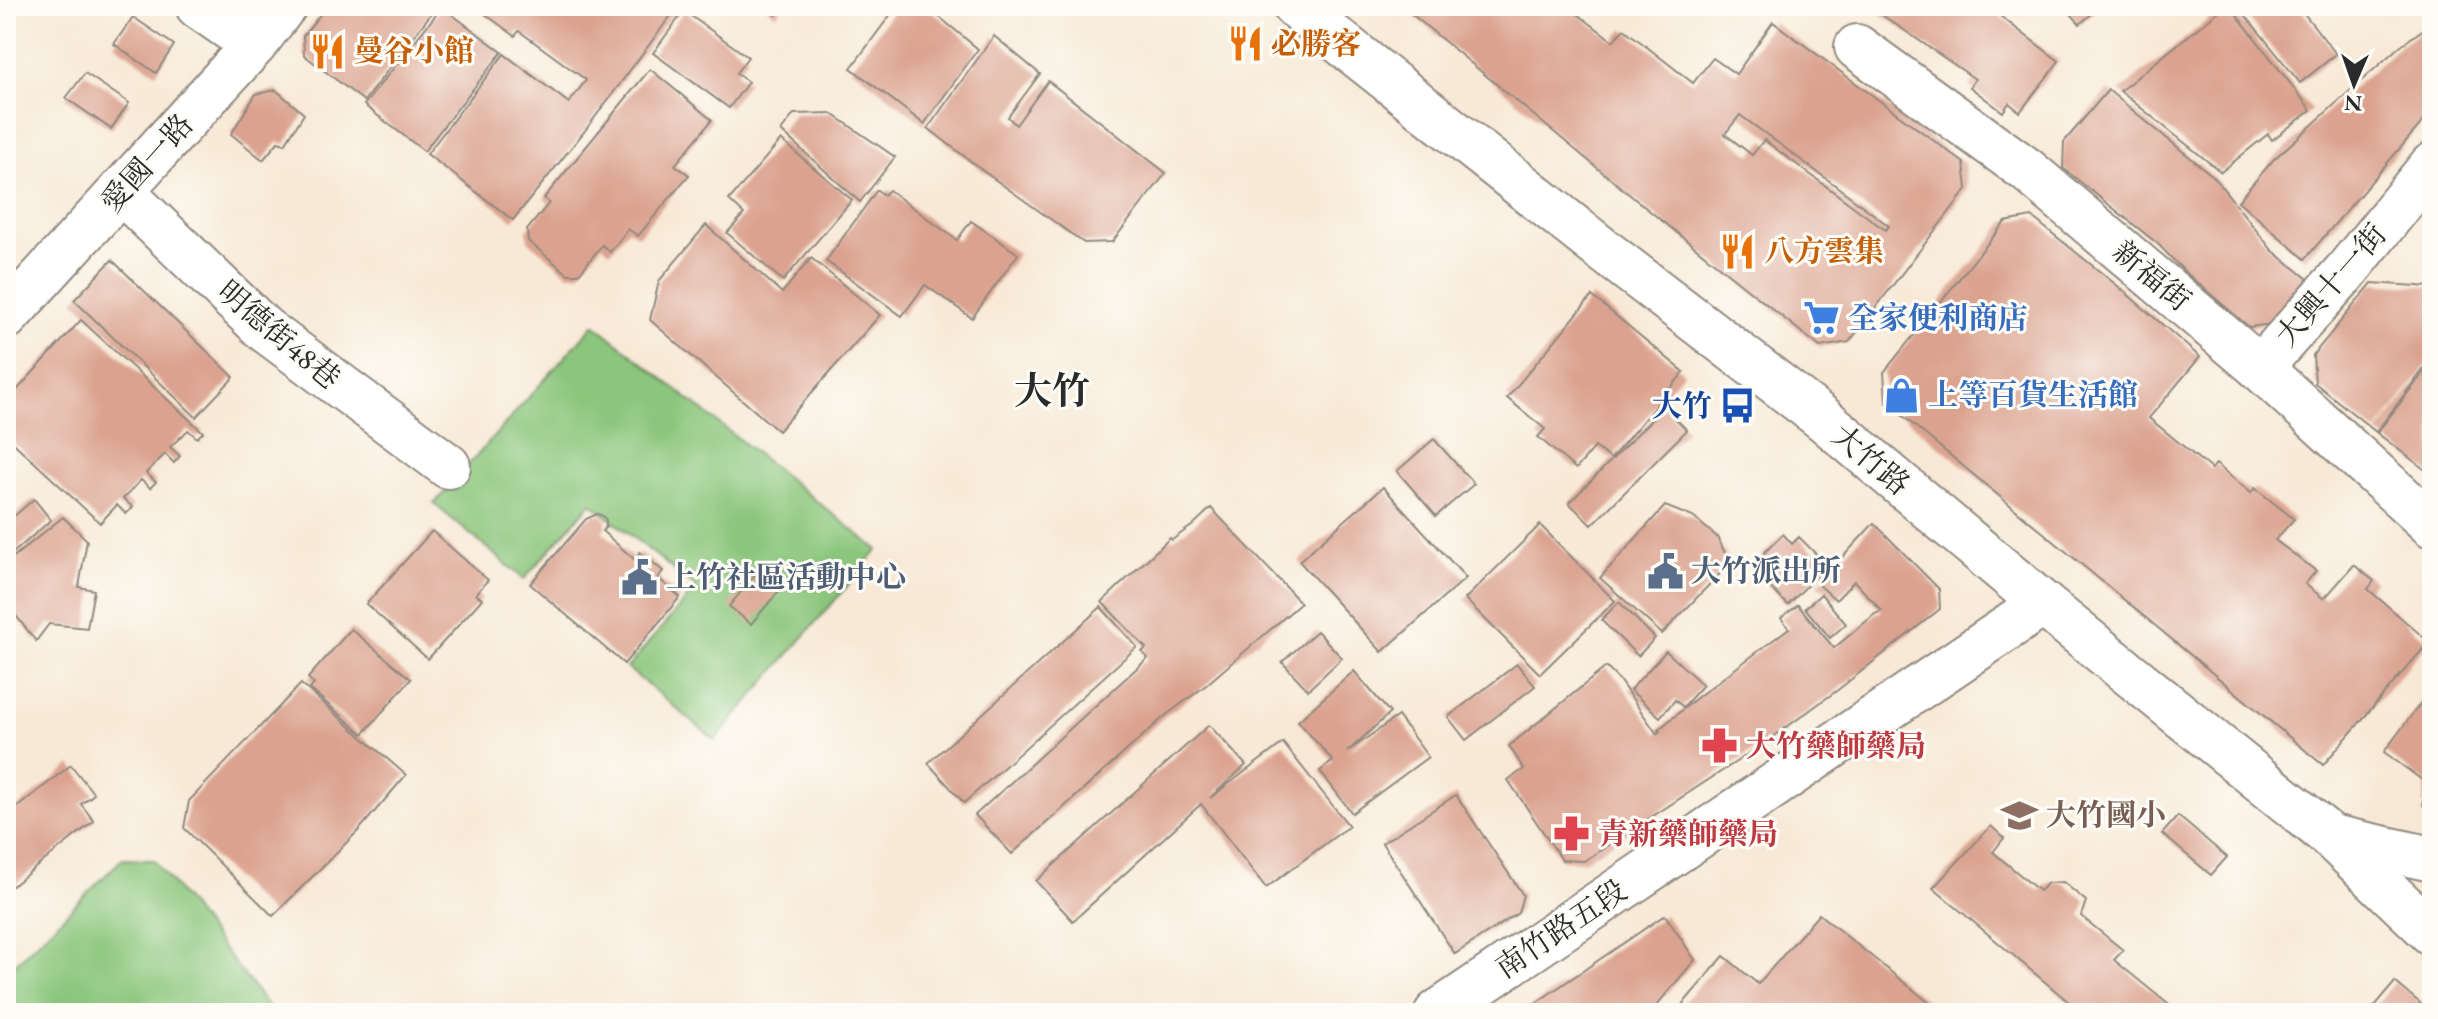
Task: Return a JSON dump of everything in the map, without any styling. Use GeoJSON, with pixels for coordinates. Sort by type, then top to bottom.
{"type":"FeatureCollection","features":[{"type":"Feature","properties":{"kind":"street"},"geometry":{"type":"LineString","coordinates":[[198,6],[254,45]]}},
{"type":"Feature","properties":{"kind":"street","name":"愛國一路"},"geometry":{"type":"LineString","coordinates":[[6,317],[254,45],[284,6]]}},
{"type":"Feature","properties":{"kind":"street","name":"大竹路"},"geometry":{"type":"LineString","coordinates":[[1295,6],[1599,247],[1821,417],[2043,604],[2331,837],[2432,933]]}},
{"type":"Feature","properties":{"kind":"street","name":"新福街"},"geometry":{"type":"LineString","coordinates":[[1857,47],[2027,170],[2260,368],[2432,525]]}},
{"type":"Feature","properties":{"kind":"street","name":"大興十一街"},"geometry":{"type":"LineString","coordinates":[[2260,368],[2347,270],[2432,165]]}},
{"type":"Feature","properties":{"kind":"street","name":"明德街48巷"},"geometry":{"type":"LineString","coordinates":[[121,191],[264,329],[448,466]]}},
{"type":"Feature","properties":{"kind":"street","name":"南竹路五段"},"geometry":{"type":"LineString","coordinates":[[1437,1013],[2043,604]]}},
{"type":"Feature","properties":{"kind":"street"},"geometry":{"type":"LineString","coordinates":[[2331,837],[2432,859]]}},
{"type":"Feature","properties":{"kind":"green space"},"geometry":{"type":"Polygon","coordinates":[[[594,324],[878,550],[715,740],[627,668],[696,588],[591,503],[524,579],[434,504],[594,324]]]}},
{"type":"Feature","properties":{"kind":"green space"},"geometry":{"type":"Polygon","coordinates":[[[122,859],[154,860],[270,1009],[264,1013],[6,1013],[6,973],[122,859]]]}},
{"type":"Feature","properties":{"kind":"building"},"geometry":{"type":"Polygon","coordinates":[[[327,6],[437,6],[364,101],[304,55],[303,36],[327,6]]]}},
{"type":"Feature","properties":{"kind":"building"},"geometry":{"type":"Polygon","coordinates":[[[474,6],[678,6],[584,132],[513,220],[427,154],[504,54],[569,103],[586,80],[519,31],[515,36],[474,6]]]}},
{"type":"Feature","properties":{"kind":"building"},"geometry":{"type":"Polygon","coordinates":[[[765,6],[782,6],[776,15],[765,6]]]}},
{"type":"Feature","properties":{"kind":"building"},"geometry":{"type":"Polygon","coordinates":[[[897,6],[926,6],[978,49],[924,124],[851,68],[897,6]]]}},
{"type":"Feature","properties":{"kind":"building"},"geometry":{"type":"Polygon","coordinates":[[[1402,6],[1567,6],[1613,41],[1624,29],[1693,83],[1713,58],[1736,74],[1773,22],[1964,163],[1967,189],[1849,342],[1820,347],[1636,200],[1402,6]],[[1740,115],[1725,134],[1752,155],[1764,140],[1885,230],[1889,226],[1740,115]]]}},
{"type":"Feature","properties":{"kind":"building"},"geometry":{"type":"Polygon","coordinates":[[[1869,6],[1987,6],[2059,61],[2020,112],[2009,103],[2003,112],[1970,87],[1975,79],[1869,6]]]}},
{"type":"Feature","properties":{"kind":"building"},"geometry":{"type":"Polygon","coordinates":[[[2064,6],[2101,6],[2080,24],[2064,6]]]}},
{"type":"Feature","properties":{"kind":"building"},"geometry":{"type":"Polygon","coordinates":[[[2225,6],[2230,6],[2311,110],[2272,140],[2268,134],[2221,172],[2120,91],[2225,6]]]}},
{"type":"Feature","properties":{"kind":"building"},"geometry":{"type":"Polygon","coordinates":[[[2238,6],[2298,6],[2336,54],[2300,83],[2238,6]]]}},
{"type":"Feature","properties":{"kind":"building"},"geometry":{"type":"Polygon","coordinates":[[[442,7],[502,52],[424,151],[364,105],[442,7]]]}},
{"type":"Feature","properties":{"kind":"building"},"geometry":{"type":"Polygon","coordinates":[[[684,11],[748,57],[736,73],[748,82],[729,108],[653,53],[684,11]]]}},
{"type":"Feature","properties":{"kind":"building"},"geometry":{"type":"Polygon","coordinates":[[[133,17],[174,45],[156,73],[114,44],[133,17]]]}},
{"type":"Feature","properties":{"kind":"building"},"geometry":{"type":"Polygon","coordinates":[[[2432,23],[2432,111],[2305,259],[2238,201],[2274,159],[2400,46],[2432,23]]]}},
{"type":"Feature","properties":{"kind":"building"},"geometry":{"type":"Polygon","coordinates":[[[994,36],[1040,74],[1008,117],[1016,125],[1048,81],[1166,173],[1112,242],[1084,243],[928,128],[994,36]]]}},
{"type":"Feature","properties":{"kind":"building"},"geometry":{"type":"Polygon","coordinates":[[[650,69],[712,120],[675,165],[689,175],[638,236],[628,229],[610,252],[602,245],[579,274],[568,274],[528,241],[527,230],[549,203],[544,198],[650,69]]]}},
{"type":"Feature","properties":{"kind":"building"},"geometry":{"type":"Polygon","coordinates":[[[85,73],[129,103],[111,129],[66,98],[85,73]]]}},
{"type":"Feature","properties":{"kind":"building"},"geometry":{"type":"Polygon","coordinates":[[[276,90],[304,114],[285,144],[278,142],[263,160],[231,134],[256,94],[276,90]]]}},
{"type":"Feature","properties":{"kind":"building"},"geometry":{"type":"Polygon","coordinates":[[[2108,90],[2214,177],[2272,250],[2308,279],[2272,324],[2249,327],[2185,272],[2158,244],[2063,168],[2064,142],[2108,90]]]}},
{"type":"Feature","properties":{"kind":"building"},"geometry":{"type":"Polygon","coordinates":[[[831,113],[895,157],[860,202],[781,131],[794,114],[831,113]]]}},
{"type":"Feature","properties":{"kind":"building"},"geometry":{"type":"Polygon","coordinates":[[[781,140],[852,200],[783,281],[727,233],[744,214],[729,200],[781,140]]]}},
{"type":"Feature","properties":{"kind":"building"},"geometry":{"type":"Polygon","coordinates":[[[877,190],[884,195],[889,190],[957,240],[971,221],[1018,254],[972,318],[925,285],[902,316],[826,261],[877,190]]]}},
{"type":"Feature","properties":{"kind":"building"},"geometry":{"type":"Polygon","coordinates":[[[2432,201],[2432,222],[2422,212],[2432,201]]]}},
{"type":"Feature","properties":{"kind":"building"},"geometry":{"type":"Polygon","coordinates":[[[2032,217],[2200,357],[2149,418],[2211,469],[2216,464],[2251,493],[2255,488],[2294,519],[2275,540],[2316,571],[2305,584],[2324,599],[2354,565],[2374,581],[2368,589],[2429,642],[2323,765],[1886,402],[1884,372],[2005,222],[2032,217]]]}},
{"type":"Feature","properties":{"kind":"building"},"geometry":{"type":"Polygon","coordinates":[[[706,225],[782,293],[811,258],[880,315],[778,431],[650,320],[659,281],[706,225]]]}},
{"type":"Feature","properties":{"kind":"building"},"geometry":{"type":"Polygon","coordinates":[[[112,260],[234,377],[196,417],[74,300],[112,260]]]}},
{"type":"Feature","properties":{"kind":"building"},"geometry":{"type":"Polygon","coordinates":[[[2372,283],[2432,287],[2432,358],[2376,432],[2315,383],[2313,355],[2372,283]]]}},
{"type":"Feature","properties":{"kind":"building"},"geometry":{"type":"Polygon","coordinates":[[[1592,296],[1684,372],[1611,459],[1595,447],[1576,469],[1538,437],[1545,429],[1507,398],[1592,296]]]}},
{"type":"Feature","properties":{"kind":"building"},"geometry":{"type":"Polygon","coordinates":[[[81,320],[203,432],[197,438],[188,430],[170,447],[180,456],[174,463],[165,454],[146,473],[156,482],[150,488],[141,480],[123,499],[133,507],[126,514],[117,505],[100,523],[6,436],[6,402],[81,320]]]}},
{"type":"Feature","properties":{"kind":"building"},"geometry":{"type":"Polygon","coordinates":[[[2432,362],[2432,475],[2377,433],[2432,362]]]}},
{"type":"Feature","properties":{"kind":"building"},"geometry":{"type":"Polygon","coordinates":[[[1664,407],[1687,430],[1592,525],[1569,503],[1664,407]]]}},
{"type":"Feature","properties":{"kind":"building"},"geometry":{"type":"Polygon","coordinates":[[[1434,439],[1474,484],[1436,516],[1397,471],[1434,439]]]}},
{"type":"Feature","properties":{"kind":"building"},"geometry":{"type":"Polygon","coordinates":[[[1383,487],[1466,578],[1382,652],[1299,561],[1383,487]]]}},
{"type":"Feature","properties":{"kind":"building"},"geometry":{"type":"Polygon","coordinates":[[[34,499],[51,520],[6,559],[6,523],[34,499]]]}},
{"type":"Feature","properties":{"kind":"building","name":"大竹派出所"},"geometry":{"type":"Polygon","coordinates":[[[1665,506],[1693,517],[1717,537],[1730,563],[1662,634],[1600,578],[1665,506]]]}},
{"type":"Feature","properties":{"kind":"building"},"geometry":{"type":"Polygon","coordinates":[[[1211,508],[1301,603],[1205,686],[1165,716],[1012,854],[975,815],[1148,658],[1142,652],[1146,648],[1102,602],[1170,538],[1172,540],[1193,525],[1211,508]]]}},
{"type":"Feature","properties":{"kind":"building"},"geometry":{"type":"Polygon","coordinates":[[[597,514],[606,520],[602,531],[634,559],[640,552],[663,571],[658,578],[680,597],[624,664],[530,584],[586,519],[597,514]]]}},
{"type":"Feature","properties":{"kind":"building"},"geometry":{"type":"Polygon","coordinates":[[[63,517],[87,540],[79,587],[94,590],[87,628],[49,624],[36,641],[6,603],[6,563],[63,517]]]}},
{"type":"Feature","properties":{"kind":"building"},"geometry":{"type":"Polygon","coordinates":[[[1874,523],[1939,589],[1940,609],[1765,743],[1584,861],[1562,860],[1508,780],[1524,769],[1509,746],[1606,667],[1619,680],[1657,734],[1699,696],[1789,628],[1781,618],[1798,605],[1834,648],[1882,611],[1854,581],[1836,600],[1818,584],[1874,523]]]}},
{"type":"Feature","properties":{"kind":"building"},"geometry":{"type":"Polygon","coordinates":[[[1540,525],[1615,601],[1540,674],[1465,599],[1540,525]]]}},
{"type":"Feature","properties":{"kind":"building"},"geometry":{"type":"Polygon","coordinates":[[[432,531],[488,580],[476,594],[482,599],[428,659],[366,604],[432,531]]]}},
{"type":"Feature","properties":{"kind":"building"},"geometry":{"type":"Polygon","coordinates":[[[1783,534],[1792,544],[1799,537],[1827,565],[1788,605],[1759,577],[1771,565],[1761,556],[1783,534]]]}},
{"type":"Feature","properties":{"kind":"building"},"geometry":{"type":"Polygon","coordinates":[[[763,566],[785,584],[751,624],[729,606],[763,566]]]}},
{"type":"Feature","properties":{"kind":"building"},"geometry":{"type":"Polygon","coordinates":[[[1821,594],[1846,624],[1830,638],[1805,608],[1821,594]]]}},
{"type":"Feature","properties":{"kind":"building"},"geometry":{"type":"Polygon","coordinates":[[[1619,602],[1655,638],[1638,656],[1601,620],[1619,602]]]}},
{"type":"Feature","properties":{"kind":"building"},"geometry":{"type":"Polygon","coordinates":[[[1101,607],[1137,647],[964,803],[928,763],[1101,607]]]}},
{"type":"Feature","properties":{"kind":"building"},"geometry":{"type":"Polygon","coordinates":[[[351,629],[411,679],[363,734],[310,689],[314,684],[308,678],[351,629]]]}},
{"type":"Feature","properties":{"kind":"building"},"geometry":{"type":"Polygon","coordinates":[[[1317,631],[1342,658],[1308,690],[1282,662],[1317,631]]]}},
{"type":"Feature","properties":{"kind":"building"},"geometry":{"type":"Polygon","coordinates":[[[1666,651],[1703,685],[1683,707],[1675,700],[1660,717],[1630,690],[1666,651]]]}},
{"type":"Feature","properties":{"kind":"building"},"geometry":{"type":"Polygon","coordinates":[[[1517,664],[1535,686],[1466,740],[1448,717],[1517,664]]]}},
{"type":"Feature","properties":{"kind":"building"},"geometry":{"type":"Polygon","coordinates":[[[1354,671],[1390,713],[1347,752],[1398,716],[1428,757],[1352,813],[1320,771],[1333,761],[1298,721],[1354,671]]]}},
{"type":"Feature","properties":{"kind":"building"},"geometry":{"type":"Polygon","coordinates":[[[301,684],[406,775],[359,830],[273,916],[184,828],[189,801],[301,684]]]}},
{"type":"Feature","properties":{"kind":"building"},"geometry":{"type":"Polygon","coordinates":[[[2432,688],[2432,806],[2423,805],[2426,783],[2384,752],[2432,688]]]}},
{"type":"Feature","properties":{"kind":"building"},"geometry":{"type":"Polygon","coordinates":[[[1209,725],[1246,765],[1210,798],[1283,743],[1349,826],[1266,888],[1201,804],[1073,921],[1036,881],[1209,725]]]}},
{"type":"Feature","properties":{"kind":"building"},"geometry":{"type":"Polygon","coordinates":[[[71,765],[94,794],[81,804],[94,821],[6,891],[6,836],[9,833],[6,816],[71,765]]]}},
{"type":"Feature","properties":{"kind":"building"},"geometry":{"type":"Polygon","coordinates":[[[1456,795],[1523,895],[1518,913],[1455,954],[1382,843],[1456,795]]]}},
{"type":"Feature","properties":{"kind":"building"},"geometry":{"type":"Polygon","coordinates":[[[2178,816],[2227,857],[2211,875],[2162,834],[2178,816]]]}},
{"type":"Feature","properties":{"kind":"building"},"geometry":{"type":"Polygon","coordinates":[[[1991,826],[2004,838],[1993,852],[2039,891],[2048,883],[2063,882],[2086,901],[2081,916],[2123,950],[2114,960],[2179,1013],[2082,1013],[1933,888],[1991,826]]]}},
{"type":"Feature","properties":{"kind":"building"},"geometry":{"type":"Polygon","coordinates":[[[1819,914],[1942,1013],[1675,1013],[1724,956],[1758,984],[1819,914]]]}},
{"type":"Feature","properties":{"kind":"building"},"geometry":{"type":"Polygon","coordinates":[[[1665,915],[1695,960],[1650,1013],[1521,1013],[1665,915]]]}},
{"type":"Feature","properties":{"kind":"building"},"geometry":{"type":"Polygon","coordinates":[[[2395,982],[2432,1013],[2369,1013],[2395,982]]]}},
{"type":"Feature","properties":{"kind":"place","name":"必勝客"},"geometry":{"type":"Point","coordinates":[1245,44]}},
{"type":"Feature","properties":{"kind":"place","name":"曼谷小館"},"geometry":{"type":"Point","coordinates":[328,51]}},
{"type":"Feature","properties":{"kind":"place","name":"八方雲集"},"geometry":{"type":"Point","coordinates":[1738,251]}},
{"type":"Feature","properties":{"kind":"place","name":"全家便利商店"},"geometry":{"type":"Point","coordinates":[1822,318]}},
{"type":"Feature","properties":{"kind":"place","name":"上等百貨生活館"},"geometry":{"type":"Point","coordinates":[1902,395]}},
{"type":"Feature","properties":{"kind":"place","name":"大竹"},"geometry":{"type":"Point","coordinates":[1738,406]}},
{"type":"Feature","properties":{"kind":"place","name":"大竹派出所"},"geometry":{"type":"Point","coordinates":[1665,571]}},
{"type":"Feature","properties":{"kind":"place","name":"上竹社區活動中心"},"geometry":{"type":"Point","coordinates":[640,577]}},
{"type":"Feature","properties":{"kind":"place","name":"大竹藥師藥局"},"geometry":{"type":"Point","coordinates":[1720,746]}},
{"type":"Feature","properties":{"kind":"place","name":"大竹國小"},"geometry":{"type":"Point","coordinates":[2020,815]}},
{"type":"Feature","properties":{"kind":"place","name":"青新藥師藥局"},"geometry":{"type":"Point","coordinates":[1572,834]}},
{"type":"Feature","properties":{"kind":"district","name":"大竹"},"geometry":{"type":"Point","coordinates":[1052,391]}}]}
